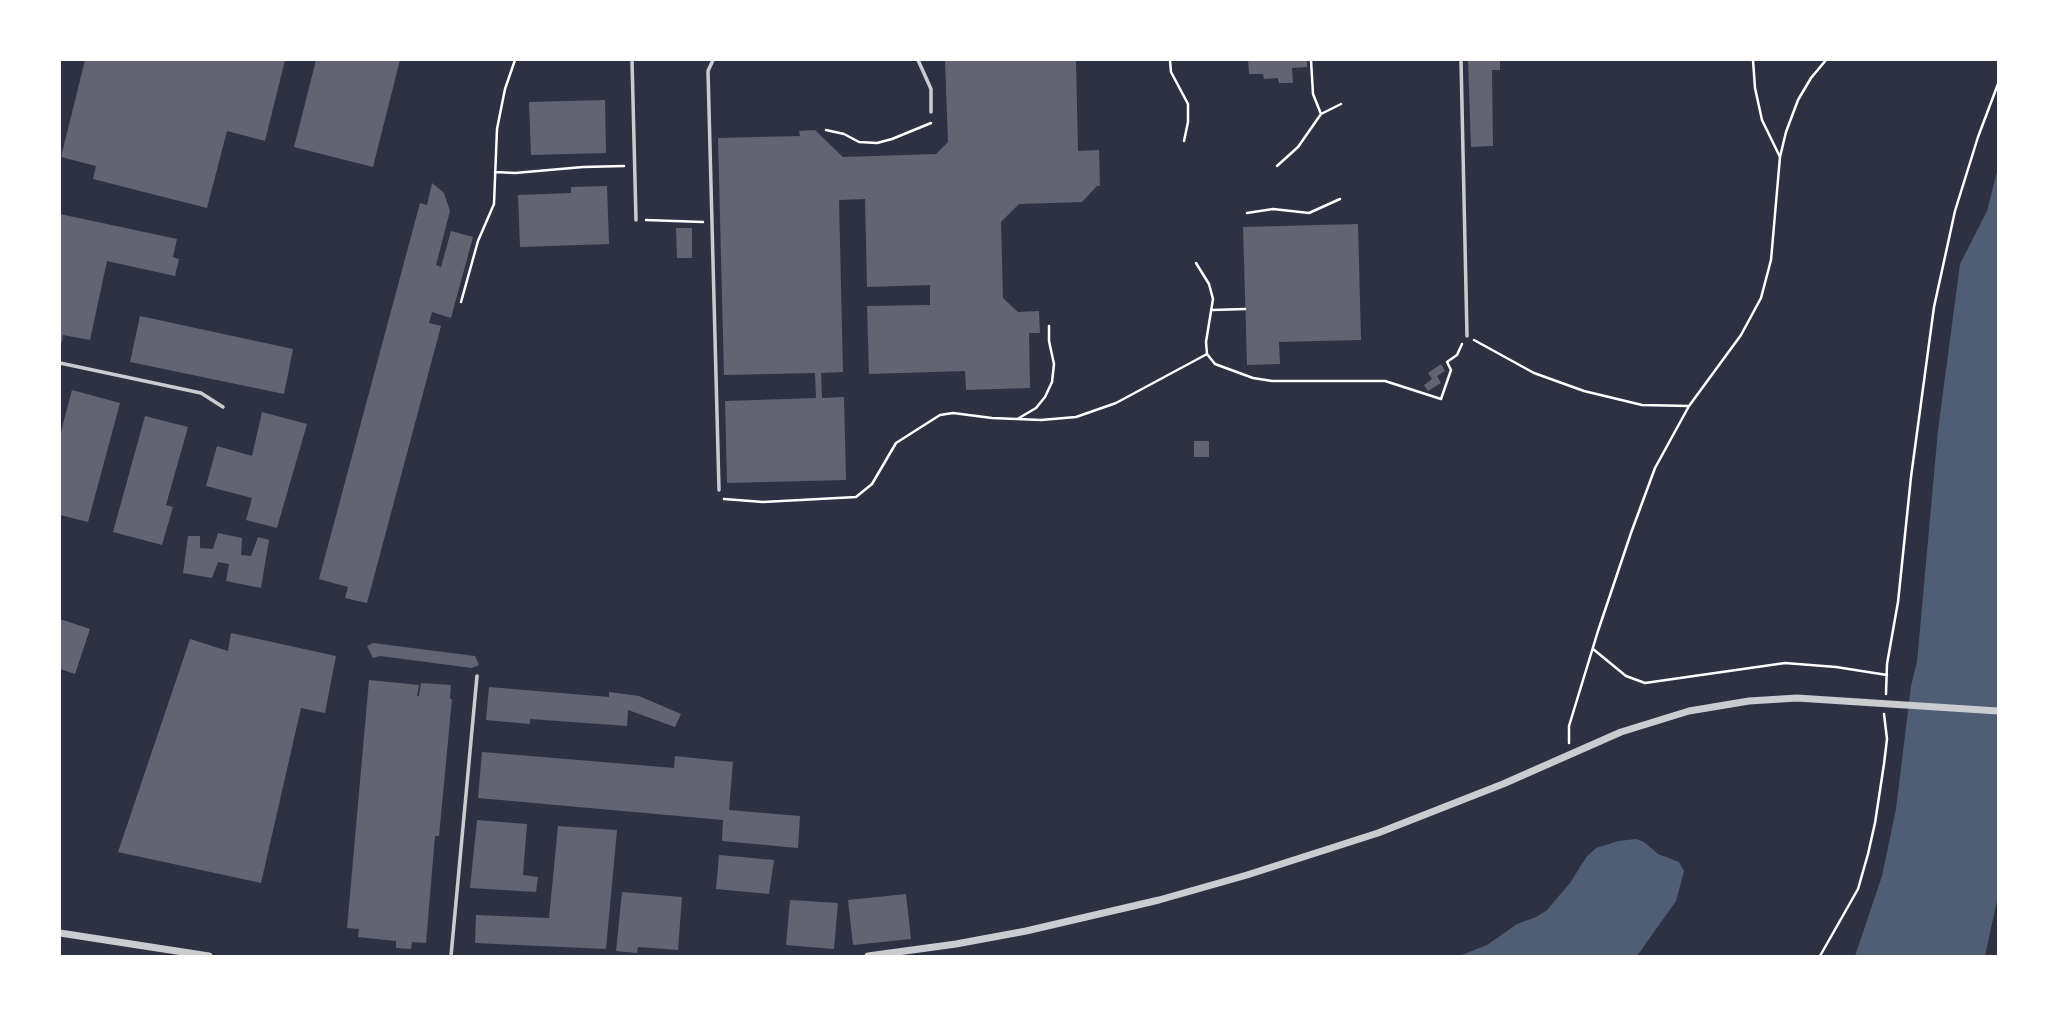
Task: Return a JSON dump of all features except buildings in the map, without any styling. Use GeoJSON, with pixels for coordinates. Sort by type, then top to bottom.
{"type":"FeatureCollection","features":[{"type":"Feature","properties":{"kind":"street"},"geometry":{"type":"LineString","coordinates":[[868,957],[1026,931],[1203,888],[1378,833],[1493,788],[1629,729],[1671,715],[1727,704],[1797,698],[1998,711]]}},
{"type":"Feature","properties":{"kind":"street"},"geometry":{"type":"LineString","coordinates":[[60,933],[209,957]]}},
{"type":"Feature","properties":{"kind":"lane"},"geometry":{"type":"LineString","coordinates":[[632,60],[636,220]]}},
{"type":"Feature","properties":{"kind":"lane"},"geometry":{"type":"LineString","coordinates":[[713,60],[708,71],[719,490]]}},
{"type":"Feature","properties":{"kind":"lane"},"geometry":{"type":"LineString","coordinates":[[918,60],[931,89],[931,112]]}},
{"type":"Feature","properties":{"kind":"lane"},"geometry":{"type":"LineString","coordinates":[[1461,60],[1467,336]]}},
{"type":"Feature","properties":{"kind":"lane"},"geometry":{"type":"LineString","coordinates":[[60,363],[201,393],[223,407]]}},
{"type":"Feature","properties":{"kind":"lane"},"geometry":{"type":"LineString","coordinates":[[451,957],[477,676]]}},
{"type":"Feature","properties":{"kind":"path"},"geometry":{"type":"LineString","coordinates":[[461,302],[478,242],[494,204],[498,129],[505,89],[515,60]]}},
{"type":"Feature","properties":{"kind":"path"},"geometry":{"type":"LineString","coordinates":[[1170,60],[1171,72],[1188,104],[1184,141]]}},
{"type":"Feature","properties":{"kind":"path"},"geometry":{"type":"LineString","coordinates":[[1311,60],[1313,94],[1321,114]]}},
{"type":"Feature","properties":{"kind":"path"},"geometry":{"type":"LineString","coordinates":[[1753,60],[1755,88],[1762,120],[1780,157]]}},
{"type":"Feature","properties":{"kind":"path"},"geometry":{"type":"LineString","coordinates":[[1569,755],[1569,726],[1648,485],[1661,455],[1689,406],[1741,335],[1761,298],[1773,250],[1780,157],[1793,110],[1811,78],[1826,60]]}},
{"type":"Feature","properties":{"kind":"path"},"geometry":{"type":"LineString","coordinates":[[1820,957],[1858,888],[1875,827],[1887,739],[1884,722],[1887,675],[1934,307],[1955,211],[1998,84]]}},
{"type":"Feature","properties":{"kind":"path"},"geometry":{"type":"LineString","coordinates":[[1277,166],[1298,147],[1321,114],[1341,104]]}},
{"type":"Feature","properties":{"kind":"path"},"geometry":{"type":"LineString","coordinates":[[826,130],[844,134],[859,142],[883,142],[931,124],[931,112]]}},
{"type":"Feature","properties":{"kind":"path"},"geometry":{"type":"LineString","coordinates":[[495,172],[634,166]]}},
{"type":"Feature","properties":{"kind":"path"},"geometry":{"type":"LineString","coordinates":[[1247,214],[1273,209],[1310,213],[1340,199]]}},
{"type":"Feature","properties":{"kind":"path"},"geometry":{"type":"LineString","coordinates":[[636,220],[713,222]]}},
{"type":"Feature","properties":{"kind":"path"},"geometry":{"type":"LineString","coordinates":[[1196,263],[1212,290],[1207,354],[1215,363],[1260,379],[1389,382],[1441,399],[1451,370],[1447,362],[1457,355],[1467,336],[1534,373],[1584,391],[1642,405],[1689,406]]}},
{"type":"Feature","properties":{"kind":"path"},"geometry":{"type":"LineString","coordinates":[[1212,310],[1245,309]]}},
{"type":"Feature","properties":{"kind":"path"},"geometry":{"type":"LineString","coordinates":[[1016,419],[1036,408],[1050,386],[1054,364],[1049,326]]}},
{"type":"Feature","properties":{"kind":"path"},"geometry":{"type":"LineString","coordinates":[[719,490],[722,498],[728,500],[763,502],[851,499],[868,489],[896,443],[940,415],[953,413],[1016,419],[1063,419],[1091,413],[1133,395],[1207,354]]}},
{"type":"Feature","properties":{"kind":"path"},"geometry":{"type":"LineString","coordinates":[[1593,649],[1626,676],[1644,683],[1785,663],[1887,675]]}},
{"type":"Feature","properties":{"kind":"water"},"geometry":{"type":"Polygon","coordinates":[[[1998,168],[1998,896],[1985,956],[1855,956],[1882,876],[1896,809],[1911,686],[1917,662],[1938,430],[1960,264],[1987,211],[1998,168]]]}},
{"type":"Feature","properties":{"kind":"water"},"geometry":{"type":"Polygon","coordinates":[[[1636,839],[1658,854],[1679,862],[1684,871],[1676,901],[1637,956],[1459,956],[1487,945],[1517,924],[1547,910],[1570,883],[1587,856],[1596,848],[1636,839]]]}}]}
